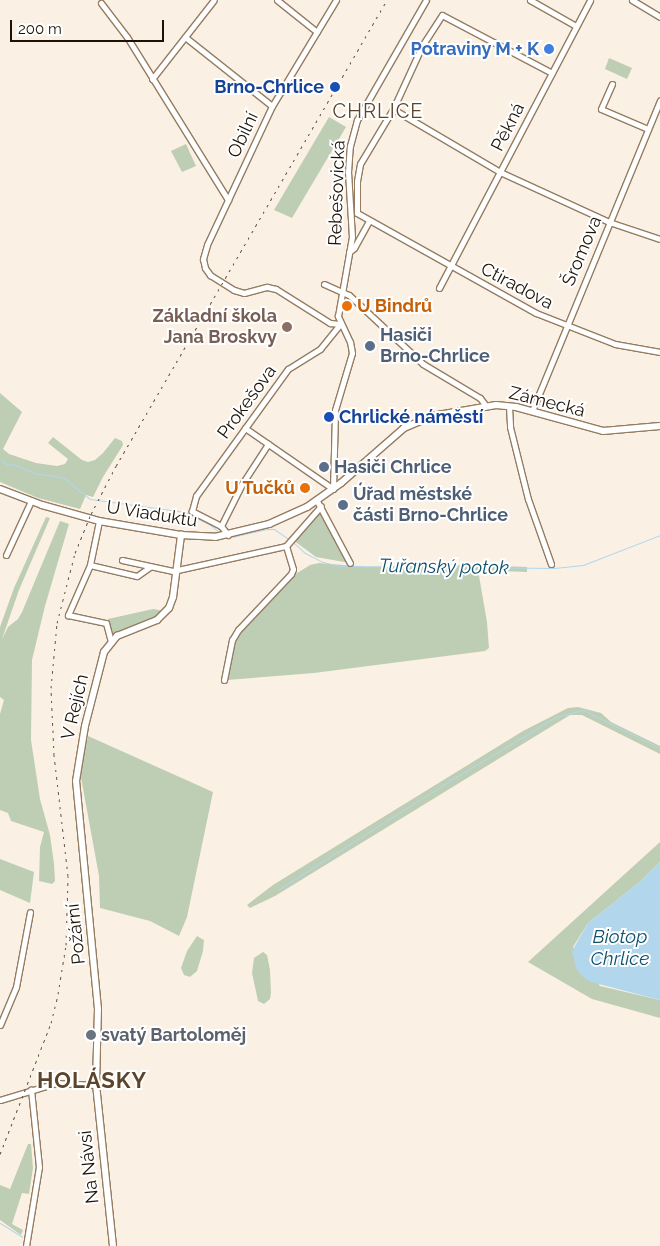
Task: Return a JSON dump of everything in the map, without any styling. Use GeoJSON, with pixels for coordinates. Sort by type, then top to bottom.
{"type":"FeatureCollection","features":[{"type":"Feature","properties":{"kind":"street"},"geometry":{"type":"LineString","coordinates":[[152,79],[214,0]]}},
{"type":"Feature","properties":{"kind":"street"},"geometry":{"type":"LineString","coordinates":[[277,0],[317,32]]}},
{"type":"Feature","properties":{"kind":"street","name":"Obilní"},"geometry":{"type":"LineString","coordinates":[[336,0],[272,106],[207,245],[203,259],[207,272],[241,292],[268,287],[276,288],[330,323],[340,324]]}},
{"type":"Feature","properties":{"kind":"street","name":"Rebešovická"},"geometry":{"type":"LineString","coordinates":[[333,489],[335,410],[352,353],[350,342],[340,324],[338,316],[352,231],[348,166],[353,130],[426,0]]}},
{"type":"Feature","properties":{"kind":"street"},"geometry":{"type":"LineString","coordinates":[[530,0],[576,26]]}},
{"type":"Feature","properties":{"kind":"street","name":"Pěkná"},"geometry":{"type":"LineString","coordinates":[[439,288],[590,0]]}},
{"type":"Feature","properties":{"kind":"street"},"geometry":{"type":"LineString","coordinates":[[632,0],[660,17]]}},
{"type":"Feature","properties":{"kind":"street"},"geometry":{"type":"LineString","coordinates":[[104,3],[228,200]]}},
{"type":"Feature","properties":{"kind":"street"},"geometry":{"type":"LineString","coordinates":[[349,252],[354,248],[369,221],[357,212],[357,181],[360,164],[393,109],[422,46],[442,15],[552,73]]}},
{"type":"Feature","properties":{"kind":"street"},"geometry":{"type":"LineString","coordinates":[[184,37],[272,106]]}},
{"type":"Feature","properties":{"kind":"street"},"geometry":{"type":"LineString","coordinates":[[612,84],[601,109],[648,129]]}},
{"type":"Feature","properties":{"kind":"street","name":"Šromova"},"geometry":{"type":"LineString","coordinates":[[532,411],[660,101]]}},
{"type":"Feature","properties":{"kind":"street"},"geometry":{"type":"LineString","coordinates":[[393,109],[500,172],[610,222],[660,239]]}},
{"type":"Feature","properties":{"kind":"street","name":"Ctiradova"},"geometry":{"type":"LineString","coordinates":[[369,221],[536,313],[625,347],[660,351]]}},
{"type":"Feature","properties":{"kind":"street"},"geometry":{"type":"LineString","coordinates":[[324,284],[354,299],[424,364],[480,398],[486,406]]}},
{"type":"Feature","properties":{"kind":"street","name":"Prokešova"},"geometry":{"type":"LineString","coordinates":[[192,511],[196,496],[288,369],[320,348],[340,324]]}},
{"type":"Feature","properties":{"kind":"street","name":"Zámecká"},"geometry":{"type":"LineString","coordinates":[[333,489],[390,439],[412,423],[432,416],[486,406],[509,406],[603,431],[660,426]]}},
{"type":"Feature","properties":{"kind":"street"},"geometry":{"type":"LineString","coordinates":[[509,406],[510,427],[528,499],[551,564]]}},
{"type":"Feature","properties":{"kind":"street"},"geometry":{"type":"LineString","coordinates":[[122,560],[172,571],[289,542],[319,503],[333,489],[245,428]]}},
{"type":"Feature","properties":{"kind":"street"},"geometry":{"type":"LineString","coordinates":[[221,526],[242,484],[268,444]]}},
{"type":"Feature","properties":{"kind":"street","name":"U Viaduktu"},"geometry":{"type":"LineString","coordinates":[[0,489],[31,501],[99,521],[181,536],[210,537],[228,534]]}},
{"type":"Feature","properties":{"kind":"street"},"geometry":{"type":"LineString","coordinates":[[6,555],[31,501]]}},
{"type":"Feature","properties":{"kind":"street"},"geometry":{"type":"LineString","coordinates":[[228,534],[269,524],[319,503]]}},
{"type":"Feature","properties":{"kind":"street"},"geometry":{"type":"LineString","coordinates":[[319,503],[350,563]]}},
{"type":"Feature","properties":{"kind":"street","name":"U Viaduktu"},"geometry":{"type":"LineString","coordinates":[[192,511],[221,526],[228,534]]}},
{"type":"Feature","properties":{"kind":"street"},"geometry":{"type":"LineString","coordinates":[[99,521],[90,564],[68,615],[106,623],[111,642],[121,634],[153,622],[164,615],[172,600],[181,536]]}},
{"type":"Feature","properties":{"kind":"street"},"geometry":{"type":"LineString","coordinates":[[224,680],[230,649],[238,630],[291,574],[293,569],[289,542]]}},
{"type":"Feature","properties":{"kind":"street"},"geometry":{"type":"LineString","coordinates":[[90,564],[137,576],[150,567]]}},
{"type":"Feature","properties":{"kind":"street","name":"V Rejích"},"geometry":{"type":"LineString","coordinates":[[76,781],[79,757],[101,660],[111,642]]}},
{"type":"Feature","properties":{"kind":"street","name":"Požární"},"geometry":{"type":"LineString","coordinates":[[76,781],[98,1009],[96,1085]]}},
{"type":"Feature","properties":{"kind":"street"},"geometry":{"type":"LineString","coordinates":[[0,1025],[16,987],[30,912]]}},
{"type":"Feature","properties":{"kind":"street"},"geometry":{"type":"LineString","coordinates":[[0,1100],[32,1089],[62,1083],[96,1085]]}},
{"type":"Feature","properties":{"kind":"street","name":"Na Návsi"},"geometry":{"type":"LineString","coordinates":[[96,1085],[113,1246]]}},
{"type":"Feature","properties":{"kind":"street"},"geometry":{"type":"LineString","coordinates":[[26,1246],[39,1167],[32,1089]]}},
{"type":"Feature","properties":{"kind":"green space"},"geometry":{"type":"Polygon","coordinates":[[[609,58],[632,68],[627,79],[605,69],[609,58]]]}},
{"type":"Feature","properties":{"kind":"green space"},"geometry":{"type":"Polygon","coordinates":[[[329,117],[346,127],[292,218],[274,210],[329,117]]]}},
{"type":"Feature","properties":{"kind":"green space"},"geometry":{"type":"Polygon","coordinates":[[[186,144],[196,166],[182,172],[171,151],[186,144]]]}},
{"type":"Feature","properties":{"kind":"green space"},"geometry":{"type":"Polygon","coordinates":[[[0,393],[22,412],[3,449],[9,454],[36,463],[57,466],[65,464],[68,459],[48,443],[53,437],[82,460],[88,462],[95,460],[103,453],[115,438],[122,441],[123,445],[93,497],[86,495],[80,509],[38,498],[0,482],[0,393]]]}},
{"type":"Feature","properties":{"kind":"green space"},"geometry":{"type":"Polygon","coordinates":[[[319,512],[350,563],[316,557],[293,540],[319,512]]]}},
{"type":"Feature","properties":{"kind":"green space"},"geometry":{"type":"Polygon","coordinates":[[[46,517],[50,518],[19,590],[2,639],[8,627],[18,619],[22,612],[60,521],[69,524],[45,606],[32,660],[31,740],[40,799],[50,835],[55,881],[52,884],[39,881],[40,847],[44,832],[11,821],[8,813],[0,810],[0,714],[4,700],[0,697],[0,627],[14,588],[46,517]]]}},
{"type":"Feature","properties":{"kind":"green space"},"geometry":{"type":"Polygon","coordinates":[[[319,563],[367,567],[478,565],[527,567],[527,572],[478,570],[487,622],[489,648],[485,651],[314,673],[227,680],[233,642],[239,633],[294,575],[310,565],[319,563]]]}},
{"type":"Feature","properties":{"kind":"green space"},"geometry":{"type":"Polygon","coordinates":[[[153,609],[164,611],[154,618],[111,634],[108,619],[153,609]]]}},
{"type":"Feature","properties":{"kind":"green space"},"geometry":{"type":"Polygon","coordinates":[[[578,707],[601,713],[611,722],[660,746],[660,754],[582,715],[570,715],[275,896],[250,908],[247,905],[273,885],[523,731],[568,708],[578,707]]]}},
{"type":"Feature","properties":{"kind":"green space"},"geometry":{"type":"Polygon","coordinates":[[[88,736],[213,792],[187,917],[179,936],[150,921],[100,908],[99,876],[80,772],[88,736]]]}},
{"type":"Feature","properties":{"kind":"green space"},"geometry":{"type":"Polygon","coordinates":[[[660,842],[660,862],[641,881],[588,923],[573,947],[600,986],[660,1000],[660,1018],[592,999],[528,962],[660,842]]]}},
{"type":"Feature","properties":{"kind":"green space"},"geometry":{"type":"Polygon","coordinates":[[[0,859],[34,872],[30,903],[0,890],[0,859]]]}},
{"type":"Feature","properties":{"kind":"green space"},"geometry":{"type":"Polygon","coordinates":[[[197,936],[204,940],[203,951],[197,971],[190,977],[184,975],[181,968],[187,951],[197,936]]]}},
{"type":"Feature","properties":{"kind":"green space"},"geometry":{"type":"Polygon","coordinates":[[[263,952],[267,955],[270,970],[271,993],[270,999],[264,1004],[258,1001],[252,973],[254,958],[263,952]]]}},
{"type":"Feature","properties":{"kind":"green space"},"geometry":{"type":"Polygon","coordinates":[[[28,1144],[31,1144],[33,1168],[29,1194],[22,1193],[12,1224],[23,1230],[21,1235],[0,1220],[0,1185],[10,1189],[28,1144]]]}},
{"type":"Feature","properties":{"kind":"water","name":"Biotop Chrlice"},"geometry":{"type":"Polygon","coordinates":[[[660,862],[660,1000],[591,982],[583,977],[576,968],[572,951],[588,923],[641,881],[660,862]]]}},
{"type":"Feature","properties":{"kind":"waterway","name":"Tuřanský potok"},"geometry":{"type":"LineString","coordinates":[[0,459],[8,465],[13,464],[34,473],[64,478],[90,499],[185,512],[209,524],[219,532]]}},
{"type":"Feature","properties":{"kind":"waterway","name":"Tuřanský potok"},"geometry":{"type":"LineString","coordinates":[[232,537],[274,529],[290,540]]}},
{"type":"Feature","properties":{"kind":"waterway","name":"Tuřanský potok"},"geometry":{"type":"LineString","coordinates":[[293,542],[305,553],[323,562],[339,566],[554,568],[583,565],[660,535]]}},
{"type":"Feature","properties":{"kind":"waterway"},"geometry":{"type":"LineString","coordinates":[[279,889],[441,786],[556,717],[583,710],[660,748]]}},
{"type":"Feature","properties":{"kind":"waterway"},"geometry":{"type":"LineString","coordinates":[[0,1223],[22,1237]]}},
{"type":"Feature","properties":{"kind":"railway"},"geometry":{"type":"LineString","coordinates":[[0,1154],[51,1023],[66,945],[68,876],[54,755],[51,688],[57,623],[75,553],[91,514],[116,466],[387,0]]}},
{"type":"Feature","properties":{"kind":"place","name":"Potraviny M + K"},"geometry":{"type":"Point","coordinates":[549,49]}},
{"type":"Feature","properties":{"kind":"place","name":"Brno-Chrlice"},"geometry":{"type":"Point","coordinates":[335,87]}},
{"type":"Feature","properties":{"kind":"place","name":"U Bindrů"},"geometry":{"type":"Point","coordinates":[347,306]}},
{"type":"Feature","properties":{"kind":"place","name":"Základní škola Jana Broskvy"},"geometry":{"type":"Point","coordinates":[287,327]}},
{"type":"Feature","properties":{"kind":"place","name":"Hasiči Brno-Chrlice"},"geometry":{"type":"Point","coordinates":[370,346]}},
{"type":"Feature","properties":{"kind":"place","name":"Chrlické náměstí"},"geometry":{"type":"Point","coordinates":[329,417]}},
{"type":"Feature","properties":{"kind":"place","name":"Hasiči Chrlice"},"geometry":{"type":"Point","coordinates":[324,467]}},
{"type":"Feature","properties":{"kind":"place","name":"U Tučků"},"geometry":{"type":"Point","coordinates":[305,488]}},
{"type":"Feature","properties":{"kind":"place","name":"Úřad městské části Brno-Chrlice"},"geometry":{"type":"Point","coordinates":[343,505]}},
{"type":"Feature","properties":{"kind":"place","name":"svatý Bartoloměj"},"geometry":{"type":"Point","coordinates":[91,1035]}},
{"type":"Feature","properties":{"kind":"district","name":"CHRLICE"},"geometry":{"type":"Point","coordinates":[378,111]}},
{"type":"Feature","properties":{"kind":"district","name":"HOLÁSKY"},"geometry":{"type":"Point","coordinates":[92,1081]}}]}
